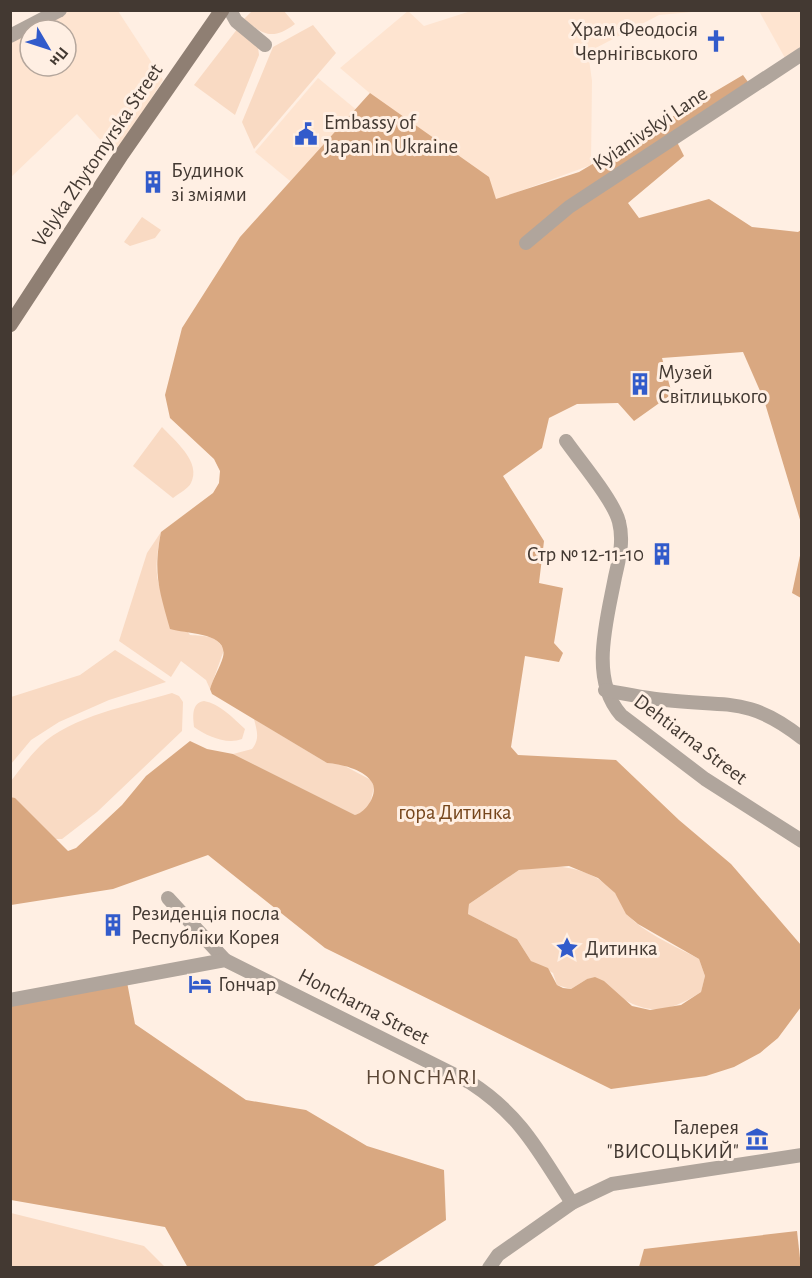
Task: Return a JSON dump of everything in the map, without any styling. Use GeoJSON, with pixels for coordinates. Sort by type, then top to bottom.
{"type":"FeatureCollection","features":[{"type":"Feature","properties":{"kind":"main road","name":"Velyka Zhytomyrska Street"},"geometry":{"type":"LineString","coordinates":[[10,326],[122,154],[222,10]]}},
{"type":"Feature","properties":{"kind":"street"},"geometry":{"type":"LineString","coordinates":[[10,36],[60,10]]}},
{"type":"Feature","properties":{"kind":"street"},"geometry":{"type":"LineString","coordinates":[[230,10],[236,21],[265,45]]}},
{"type":"Feature","properties":{"kind":"street","name":"Kyianivskyi Lane"},"geometry":{"type":"LineString","coordinates":[[526,243],[569,207],[801,54]]}},
{"type":"Feature","properties":{"kind":"street","name":"Dehtiarna Street"},"geometry":{"type":"LineString","coordinates":[[566,441],[619,521],[621,551],[603,650],[605,690],[621,715],[705,779],[801,841]]}},
{"type":"Feature","properties":{"kind":"street"},"geometry":{"type":"LineString","coordinates":[[605,690],[667,700],[730,703],[757,710],[784,724],[801,738]]}},
{"type":"Feature","properties":{"kind":"street","name":"Honcharna Street"},"geometry":{"type":"LineString","coordinates":[[168,898],[225,960],[471,1083],[497,1099],[514,1116],[572,1203]]}},
{"type":"Feature","properties":{"kind":"street"},"geometry":{"type":"LineString","coordinates":[[10,1000],[225,960]]}},
{"type":"Feature","properties":{"kind":"street"},"geometry":{"type":"LineString","coordinates":[[489,1268],[498,1255],[572,1203],[612,1184],[801,1155]]}},
{"type":"Feature","properties":{"kind":"shaded area"},"geometry":{"type":"Polygon","coordinates":[[[474,10],[703,11],[659,15],[588,52],[592,81],[591,165],[496,200],[340,68],[408,11],[424,26],[474,10]]]}},
{"type":"Feature","properties":{"kind":"shaded area"},"geometry":{"type":"Polygon","coordinates":[[[66,11],[118,11],[163,80],[115,156],[77,114],[11,177],[11,39],[18,35],[18,78],[78,78],[78,18],[52,18],[66,11]]]}},
{"type":"Feature","properties":{"kind":"shaded area"},"geometry":{"type":"Polygon","coordinates":[[[252,11],[284,11],[295,24],[281,32],[269,34],[257,29],[244,19],[252,11]]]}},
{"type":"Feature","properties":{"kind":"shaded area"},"geometry":{"type":"Polygon","coordinates":[[[759,11],[801,11],[801,47],[785,58],[759,11]]]}},
{"type":"Feature","properties":{"kind":"shaded area"},"geometry":{"type":"Polygon","coordinates":[[[313,25],[336,53],[254,149],[242,122],[273,47],[313,25]]]}},
{"type":"Feature","properties":{"kind":"shaded area"},"geometry":{"type":"Polygon","coordinates":[[[238,28],[258,47],[259,55],[235,115],[194,85],[238,28]]]}},
{"type":"Feature","properties":{"kind":"shaded area"},"geometry":{"type":"Polygon","coordinates":[[[318,78],[359,112],[295,185],[255,152],[318,78]]]}},
{"type":"Feature","properties":{"kind":"shaded area"},"geometry":{"type":"Polygon","coordinates":[[[142,217],[161,230],[155,238],[130,246],[124,242],[142,217]]]}},
{"type":"Feature","properties":{"kind":"shaded area"},"geometry":{"type":"Polygon","coordinates":[[[162,427],[185,452],[193,467],[191,483],[173,498],[133,466],[162,427]]]}},
{"type":"Feature","properties":{"kind":"shaded area"},"geometry":{"type":"Polygon","coordinates":[[[161,532],[157,565],[160,588],[190,635],[214,639],[224,650],[210,689],[206,680],[181,661],[171,677],[119,641],[147,553],[161,532]]]}},
{"type":"Feature","properties":{"kind":"shaded area"},"geometry":{"type":"Polygon","coordinates":[[[115,650],[166,682],[109,700],[59,722],[31,740],[11,764],[11,697],[80,675],[115,650]]]}},
{"type":"Feature","properties":{"kind":"shaded area"},"geometry":{"type":"Polygon","coordinates":[[[172,693],[179,696],[183,702],[182,731],[97,812],[62,839],[53,839],[11,797],[11,781],[36,750],[53,736],[85,719],[172,693]]]}},
{"type":"Feature","properties":{"kind":"shaded area"},"geometry":{"type":"Polygon","coordinates":[[[204,701],[221,708],[245,729],[242,739],[230,741],[217,739],[194,727],[195,707],[204,701]]]}},
{"type":"Feature","properties":{"kind":"shaded area"},"geometry":{"type":"Polygon","coordinates":[[[254,719],[327,763],[341,764],[371,780],[374,787],[370,804],[361,814],[355,815],[233,754],[252,749],[255,745],[257,735],[254,719]]]}},
{"type":"Feature","properties":{"kind":"shaded area"},"geometry":{"type":"Polygon","coordinates":[[[547,866],[566,867],[592,875],[607,885],[635,922],[699,959],[705,976],[701,992],[668,1008],[654,1009],[630,1003],[587,979],[571,989],[557,985],[553,973],[531,961],[517,939],[468,914],[469,904],[519,870],[547,866]]]}},
{"type":"Feature","properties":{"kind":"shaded area"},"geometry":{"type":"Polygon","coordinates":[[[11,1213],[144,1246],[165,1267],[11,1267],[11,1213]]]}},
{"type":"Feature","properties":{"kind":"green space","name":"гора Дитинка"},"geometry":{"type":"Polygon","coordinates":[[[743,75],[748,82],[672,132],[684,156],[628,203],[639,218],[709,199],[752,227],[798,232],[801,230],[801,523],[764,400],[743,352],[662,358],[672,394],[634,421],[618,403],[577,404],[549,418],[542,448],[503,476],[544,541],[539,583],[563,588],[554,643],[563,653],[559,662],[525,656],[511,747],[518,755],[616,760],[679,820],[731,864],[801,945],[801,1007],[778,1038],[760,1053],[734,1067],[706,1076],[611,1089],[325,948],[208,855],[113,889],[11,905],[10,797],[15,798],[68,851],[76,848],[122,805],[146,776],[190,741],[207,749],[233,754],[355,815],[367,806],[373,796],[371,781],[363,773],[345,766],[327,763],[212,694],[210,689],[223,657],[220,643],[213,638],[170,629],[163,603],[157,570],[161,532],[213,493],[219,483],[220,471],[214,459],[170,418],[165,395],[182,328],[240,237],[370,93],[489,177],[496,199],[579,172],[743,75]],[[569,866],[519,870],[469,904],[468,914],[517,939],[531,961],[548,968],[557,985],[563,988],[571,989],[595,977],[604,981],[632,1006],[650,1010],[681,1005],[701,992],[705,976],[699,959],[638,924],[626,914],[615,893],[598,878],[569,866]]]}},
{"type":"Feature","properties":{"kind":"green space"},"geometry":{"type":"Polygon","coordinates":[[[801,551],[802,598],[792,593],[801,551]]]}},
{"type":"Feature","properties":{"kind":"green space"},"geometry":{"type":"Polygon","coordinates":[[[127,982],[135,1024],[246,1100],[306,1110],[367,1146],[444,1170],[446,1220],[372,1267],[188,1268],[165,1227],[11,1200],[11,1003],[127,982]]]}},
{"type":"Feature","properties":{"kind":"green space"},"geometry":{"type":"Polygon","coordinates":[[[797,1231],[801,1267],[639,1267],[644,1249],[797,1231]]]}},
{"type":"Feature","properties":{"kind":"place","name":"Храм Феодосія Чернігівського"},"geometry":{"type":"Point","coordinates":[716,41]}},
{"type":"Feature","properties":{"kind":"place","name":"Embassy of Japan in Ukraine"},"geometry":{"type":"Point","coordinates":[306,134]}},
{"type":"Feature","properties":{"kind":"place","name":"Будинок зі зміями"},"geometry":{"type":"Point","coordinates":[153,182]}},
{"type":"Feature","properties":{"kind":"place","name":"Музей Світлицького"},"geometry":{"type":"Point","coordinates":[640,384]}},
{"type":"Feature","properties":{"kind":"place","name":"Стр № 12-11-10"},"geometry":{"type":"Point","coordinates":[662,554]}},
{"type":"Feature","properties":{"kind":"place","name":"Резиденція посла Республіки Корея"},"geometry":{"type":"Point","coordinates":[113,925]}},
{"type":"Feature","properties":{"kind":"place","name":"Дитинка"},"geometry":{"type":"Point","coordinates":[567,948]}},
{"type":"Feature","properties":{"kind":"place","name":"Гончар"},"geometry":{"type":"Point","coordinates":[200,984]}},
{"type":"Feature","properties":{"kind":"place","name":"Галерея \"ВИСОЦЬКИЙ\""},"geometry":{"type":"Point","coordinates":[757,1139]}},
{"type":"Feature","properties":{"kind":"district","name":"HONCHARI"},"geometry":{"type":"Point","coordinates":[422,1076]}}]}
